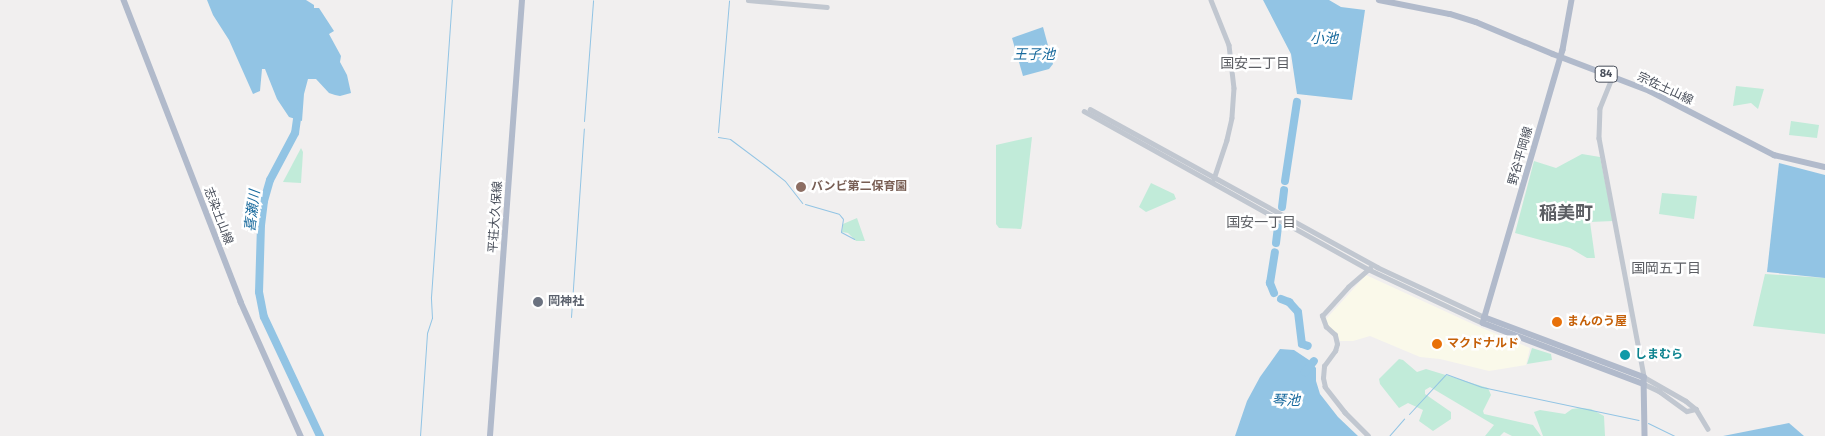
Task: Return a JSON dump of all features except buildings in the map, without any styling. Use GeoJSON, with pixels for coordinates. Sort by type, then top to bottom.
{"type":"FeatureCollection","features":[{"type":"Feature","properties":{"kind":"main road","name":"志染土山線"},"geometry":{"type":"LineString","coordinates":[[124,0],[241,302],[301,436]]}},
{"type":"Feature","properties":{"kind":"main road","name":"平荘大久保線"},"geometry":{"type":"LineString","coordinates":[[490,436],[522,0]]}},
{"type":"Feature","properties":{"kind":"main road","name":"宗佐土山線"},"geometry":{"type":"LineString","coordinates":[[1380,0],[1431,10],[1476,22],[1667,98],[1774,155],[1825,167]]}},
{"type":"Feature","properties":{"kind":"main road","name":"野谷平岡線"},"geometry":{"type":"LineString","coordinates":[[1484,320],[1568,30],[1572,0]]}},
{"type":"Feature","properties":{"kind":"main road"},"geometry":{"type":"LineString","coordinates":[[1484,320],[1644,381],[1644,436]]}},
{"type":"Feature","properties":{"kind":"street"},"geometry":{"type":"LineString","coordinates":[[748,0],[827,7]]}},
{"type":"Feature","properties":{"kind":"street"},"geometry":{"type":"LineString","coordinates":[[1211,0],[1229,45],[1234,88],[1230,127],[1216,177],[1212,183]]}},
{"type":"Feature","properties":{"kind":"street"},"geometry":{"type":"LineString","coordinates":[[1613,76],[1600,108],[1599,138],[1644,381],[1661,385],[1696,409],[1708,428]]}},
{"type":"Feature","properties":{"kind":"street"},"geometry":{"type":"LineString","coordinates":[[1090,108],[1377,267],[1484,320]]}},
{"type":"Feature","properties":{"kind":"street"},"geometry":{"type":"LineString","coordinates":[[1084,111],[1368,269],[1484,320]]}},
{"type":"Feature","properties":{"kind":"street"},"geometry":{"type":"LineString","coordinates":[[1368,436],[1345,414],[1325,387],[1323,378],[1324,366],[1335,351],[1337,344],[1334,335],[1326,327],[1322,316],[1368,269],[1377,267]]}},
{"type":"Feature","properties":{"kind":"shaded area"},"geometry":{"type":"Polygon","coordinates":[[[1366,275],[1530,348],[1526,365],[1489,371],[1440,359],[1420,357],[1370,336],[1353,341],[1340,341],[1336,332],[1327,327],[1326,319],[1366,275]]]}},
{"type":"Feature","properties":{"kind":"green space"},"geometry":{"type":"Polygon","coordinates":[[[1736,86],[1764,89],[1758,109],[1751,103],[1733,106],[1736,86]]]}},
{"type":"Feature","properties":{"kind":"green space"},"geometry":{"type":"Polygon","coordinates":[[[1791,121],[1819,125],[1817,138],[1789,135],[1791,121]]]}},
{"type":"Feature","properties":{"kind":"green space"},"geometry":{"type":"Polygon","coordinates":[[[1032,137],[1021,229],[999,228],[996,224],[996,145],[1032,137]]]}},
{"type":"Feature","properties":{"kind":"green space"},"geometry":{"type":"Polygon","coordinates":[[[301,148],[303,152],[301,183],[283,182],[301,148]]]}},
{"type":"Feature","properties":{"kind":"green space"},"geometry":{"type":"Polygon","coordinates":[[[1582,154],[1600,157],[1613,221],[1590,222],[1595,258],[1587,258],[1570,248],[1515,233],[1534,161],[1556,168],[1582,154]]]}},
{"type":"Feature","properties":{"kind":"green space"},"geometry":{"type":"Polygon","coordinates":[[[1151,183],[1174,194],[1176,199],[1146,212],[1139,207],[1151,183]]]}},
{"type":"Feature","properties":{"kind":"green space"},"geometry":{"type":"Polygon","coordinates":[[[1662,193],[1697,196],[1694,219],[1659,214],[1662,193]]]}},
{"type":"Feature","properties":{"kind":"green space"},"geometry":{"type":"Polygon","coordinates":[[[857,218],[865,241],[856,241],[848,233],[842,232],[843,224],[857,218]]]}},
{"type":"Feature","properties":{"kind":"green space"},"geometry":{"type":"Polygon","coordinates":[[[1765,274],[1825,278],[1825,334],[1753,326],[1765,274]]]}},
{"type":"Feature","properties":{"kind":"green space"},"geometry":{"type":"Polygon","coordinates":[[[1532,348],[1551,354],[1552,360],[1527,364],[1532,348]]]}},
{"type":"Feature","properties":{"kind":"green space"},"geometry":{"type":"Polygon","coordinates":[[[1399,359],[1403,360],[1417,372],[1426,369],[1488,388],[1491,395],[1483,411],[1484,414],[1533,425],[1541,436],[1512,436],[1504,432],[1500,436],[1485,436],[1494,425],[1430,387],[1425,390],[1425,394],[1451,412],[1451,419],[1433,431],[1419,421],[1423,410],[1408,403],[1399,408],[1380,384],[1379,379],[1399,359]]]}},
{"type":"Feature","properties":{"kind":"green space"},"geometry":{"type":"Polygon","coordinates":[[[1572,409],[1591,409],[1604,416],[1605,436],[1543,436],[1534,412],[1540,410],[1565,414],[1572,409]]]}},
{"type":"Feature","properties":{"kind":"water"},"geometry":{"type":"Polygon","coordinates":[[[207,0],[306,0],[314,5],[314,8],[319,8],[334,31],[329,34],[341,56],[340,62],[347,75],[351,93],[340,96],[335,95],[329,93],[316,79],[308,79],[304,94],[302,121],[289,117],[277,99],[265,69],[262,69],[260,91],[253,94],[229,40],[213,15],[207,0]]]}},
{"type":"Feature","properties":{"kind":"water","name":"小池"},"geometry":{"type":"Polygon","coordinates":[[[1263,0],[1329,0],[1341,7],[1365,10],[1352,100],[1297,94],[1291,54],[1263,0]]]}},
{"type":"Feature","properties":{"kind":"water","name":"王子池"},"geometry":{"type":"Polygon","coordinates":[[[1043,27],[1053,64],[1049,69],[1023,76],[1012,38],[1043,27]]]}},
{"type":"Feature","properties":{"kind":"water"},"geometry":{"type":"Polygon","coordinates":[[[1779,163],[1825,175],[1825,278],[1767,272],[1779,163]]]}},
{"type":"Feature","properties":{"kind":"water","name":"琴池"},"geometry":{"type":"Polygon","coordinates":[[[1280,349],[1294,350],[1309,360],[1316,368],[1316,381],[1320,394],[1338,417],[1358,436],[1235,436],[1247,401],[1260,377],[1280,349]]]}},
{"type":"Feature","properties":{"kind":"water"},"geometry":{"type":"Polygon","coordinates":[[[1789,423],[1804,436],[1723,436],[1789,423]]]}},
{"type":"Feature","properties":{"kind":"waterway"},"geometry":{"type":"LineString","coordinates":[[420,436],[427,333],[432,318],[431,297],[452,0]]}},
{"type":"Feature","properties":{"kind":"waterway"},"geometry":{"type":"LineString","coordinates":[[584,121],[593,0]]}},
{"type":"Feature","properties":{"kind":"waterway"},"geometry":{"type":"LineString","coordinates":[[718,132],[729,0]]}},
{"type":"Feature","properties":{"kind":"waterway","name":"小池"},"geometry":{"type":"LineString","coordinates":[[1285,181],[1297,102]]}},
{"type":"Feature","properties":{"kind":"waterway","name":"喜瀬川"},"geometry":{"type":"LineString","coordinates":[[298,112],[295,133],[270,180],[264,201],[261,225],[259,292],[264,317],[320,436]]}},
{"type":"Feature","properties":{"kind":"waterway"},"geometry":{"type":"LineString","coordinates":[[571,317],[584,128]]}},
{"type":"Feature","properties":{"kind":"waterway"},"geometry":{"type":"LineString","coordinates":[[718,137],[730,139],[766,166],[785,181],[802,203]]}},
{"type":"Feature","properties":{"kind":"waterway","name":"小池"},"geometry":{"type":"LineString","coordinates":[[1282,207],[1284,190]]}},
{"type":"Feature","properties":{"kind":"waterway"},"geometry":{"type":"LineString","coordinates":[[805,204],[839,214],[843,219],[841,232],[854,239]]}},
{"type":"Feature","properties":{"kind":"waterway","name":"小池"},"geometry":{"type":"LineString","coordinates":[[1276,243],[1278,227]]}},
{"type":"Feature","properties":{"kind":"waterway","name":"小池"},"geometry":{"type":"LineString","coordinates":[[1274,293],[1270,283],[1275,252]]}},
{"type":"Feature","properties":{"kind":"waterway","name":"小池"},"geometry":{"type":"LineString","coordinates":[[1281,299],[1289,302],[1298,312],[1302,344],[1308,346]]}},
{"type":"Feature","properties":{"kind":"waterway","name":"小池"},"geometry":{"type":"LineString","coordinates":[[1305,372],[1314,361]]}},
{"type":"Feature","properties":{"kind":"waterway"},"geometry":{"type":"LineString","coordinates":[[1409,414],[1446,374],[1482,387],[1639,420]]}},
{"type":"Feature","properties":{"kind":"waterway"},"geometry":{"type":"LineString","coordinates":[[1389,436],[1404,419]]}},
{"type":"Feature","properties":{"kind":"waterway"},"geometry":{"type":"LineString","coordinates":[[1648,423],[1675,436]]}},
{"type":"Feature","properties":{"kind":"place","name":"バンビ第二保育園"},"geometry":{"type":"Point","coordinates":[801,187]}},
{"type":"Feature","properties":{"kind":"place","name":"岡神社"},"geometry":{"type":"Point","coordinates":[538,302]}},
{"type":"Feature","properties":{"kind":"place","name":"まんのう屋"},"geometry":{"type":"Point","coordinates":[1557,322]}},
{"type":"Feature","properties":{"kind":"place","name":"マクドナルド"},"geometry":{"type":"Point","coordinates":[1437,344]}},
{"type":"Feature","properties":{"kind":"place","name":"しまむら"},"geometry":{"type":"Point","coordinates":[1625,355]}},
{"type":"Feature","properties":{"kind":"district","name":"国安二丁目"},"geometry":{"type":"Point","coordinates":[1255,64]}},
{"type":"Feature","properties":{"kind":"district","name":"稲美町"},"geometry":{"type":"Point","coordinates":[1566,213]}},
{"type":"Feature","properties":{"kind":"district","name":"国安一丁目"},"geometry":{"type":"Point","coordinates":[1261,223]}},
{"type":"Feature","properties":{"kind":"district","name":"国岡五丁目"},"geometry":{"type":"Point","coordinates":[1666,269]}}]}
